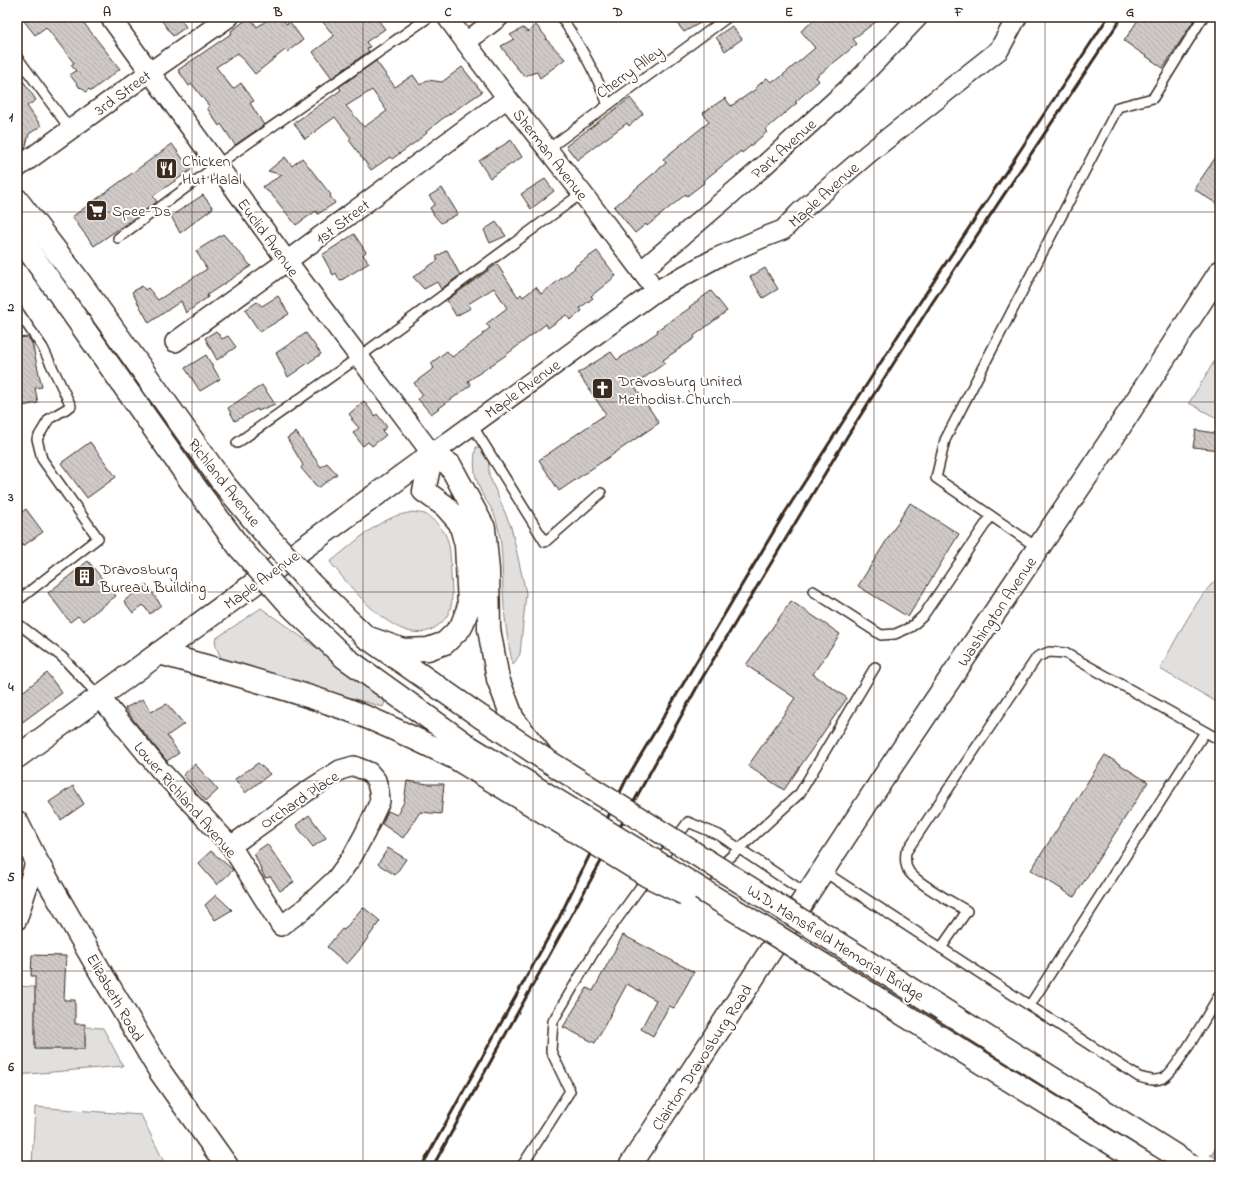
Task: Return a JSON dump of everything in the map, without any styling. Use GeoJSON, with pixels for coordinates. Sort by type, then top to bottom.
{"type":"FeatureCollection","features":[{"type":"Feature","properties":{"kind":"main road","name":"Richland Avenue"},"geometry":{"type":"LineString","coordinates":[[17,200],[76,277],[223,483],[262,530],[311,584],[366,637],[481,717]]}},
{"type":"Feature","properties":{"kind":"main road","name":"Richland Avenue"},"geometry":{"type":"LineString","coordinates":[[17,234],[181,468],[240,548],[291,606],[344,657],[462,752]]}},
{"type":"Feature","properties":{"kind":"main road","name":"Washington Avenue"},"geometry":{"type":"LineString","coordinates":[[772,949],[790,936],[808,894],[882,780],[1113,437],[1220,272]]}},
{"type":"Feature","properties":{"kind":"main road"},"geometry":{"type":"LineString","coordinates":[[366,637],[403,650],[428,649],[445,643],[461,627],[469,606],[466,545],[460,523],[446,506],[424,491],[432,454],[450,465],[484,528],[488,570],[489,629],[498,679],[513,719],[543,758]]}},
{"type":"Feature","properties":{"kind":"main road","name":"Maple Avenue"},"geometry":{"type":"LineString","coordinates":[[17,757],[432,454]]}},
{"type":"Feature","properties":{"kind":"main road"},"geometry":{"type":"LineString","coordinates":[[159,653],[267,683],[346,709],[462,752]]}},
{"type":"Feature","properties":{"kind":"main road","name":"W.D. Mansfield Memorial Bridge"},"geometry":{"type":"LineString","coordinates":[[481,717],[543,758],[1192,1166]]}},
{"type":"Feature","properties":{"kind":"main road","name":"W.D. Mansfield Memorial Bridge"},"geometry":{"type":"LineString","coordinates":[[462,752],[648,876],[790,936],[1148,1166]]}},
{"type":"Feature","properties":{"kind":"main road","name":"Elizabeth Road"},"geometry":{"type":"LineString","coordinates":[[17,822],[36,860],[161,1073],[227,1166]]}},
{"type":"Feature","properties":{"kind":"main road","name":"Clairton Dravosburg Road"},"geometry":{"type":"LineString","coordinates":[[630,1166],[772,949]]}},
{"type":"Feature","properties":{"kind":"street","name":"Euclid Avenue"},"geometry":{"type":"LineString","coordinates":[[110,17],[287,262],[432,454]]}},
{"type":"Feature","properties":{"kind":"street","name":"3rd Street"},"geometry":{"type":"LineString","coordinates":[[17,168],[229,17]]}},
{"type":"Feature","properties":{"kind":"street","name":"Sherman Avenue"},"geometry":{"type":"LineString","coordinates":[[447,17],[507,98],[582,193],[656,291]]}},
{"type":"Feature","properties":{"kind":"street"},"geometry":{"type":"LineString","coordinates":[[466,42],[500,17]]}},
{"type":"Feature","properties":{"kind":"street","name":"Park Avenue"},"geometry":{"type":"LineString","coordinates":[[641,270],[758,171],[809,125],[859,79],[918,17]]}},
{"type":"Feature","properties":{"kind":"street","name":"Maple Avenue"},"geometry":{"type":"LineString","coordinates":[[432,454],[656,291],[716,258],[783,230],[800,212],[869,153],[999,50],[1017,17]]}},
{"type":"Feature","properties":{"kind":"street","name":"1st Street"},"geometry":{"type":"LineString","coordinates":[[175,342],[287,262],[507,98]]}},
{"type":"Feature","properties":{"kind":"street","name":"Lower Richland Avenue"},"geometry":{"type":"LineString","coordinates":[[99,696],[160,770],[230,846],[281,926]]}},
{"type":"Feature","properties":{"kind":"street","name":"Orchard Place"},"geometry":{"type":"LineString","coordinates":[[230,846],[306,792],[340,770],[354,766],[369,772],[376,780],[380,801],[352,857],[336,879],[304,909],[281,926]]}},
{"type":"Feature","properties":{"kind":"street"},"geometry":{"type":"LineString","coordinates":[[17,920],[36,860]]}},
{"type":"Feature","properties":{"kind":"lane"},"geometry":{"type":"LineString","coordinates":[[118,238],[217,165],[429,17]]}},
{"type":"Feature","properties":{"kind":"lane"},"geometry":{"type":"LineString","coordinates":[[561,17],[590,64],[601,86],[608,105]]}},
{"type":"Feature","properties":{"kind":"lane","name":"Cherry Alley"},"geometry":{"type":"LineString","coordinates":[[548,149],[728,17]]}},
{"type":"Feature","properties":{"kind":"lane"},"geometry":{"type":"LineString","coordinates":[[1038,548],[936,478],[945,440],[1118,107],[1153,98],[1203,17]]}},
{"type":"Feature","properties":{"kind":"lane"},"geometry":{"type":"LineString","coordinates":[[17,57],[70,129]]}},
{"type":"Feature","properties":{"kind":"lane"},"geometry":{"type":"LineString","coordinates":[[237,443],[359,357],[582,193]]}},
{"type":"Feature","properties":{"kind":"lane"},"geometry":{"type":"LineString","coordinates":[[17,310],[43,348],[71,406],[49,419],[37,439],[42,459],[98,538],[17,601]]}},
{"type":"Feature","properties":{"kind":"lane"},"geometry":{"type":"LineString","coordinates":[[472,425],[545,542],[601,492]]}},
{"type":"Feature","properties":{"kind":"lane"},"geometry":{"type":"LineString","coordinates":[[813,591],[881,635],[895,634],[911,627],[923,616],[991,516]]}},
{"type":"Feature","properties":{"kind":"lane"},"geometry":{"type":"LineString","coordinates":[[17,623],[62,657],[99,696]]}},
{"type":"Feature","properties":{"kind":"lane"},"geometry":{"type":"LineString","coordinates":[[941,948],[967,911],[916,880],[908,871],[905,862],[906,852],[1037,657],[1049,652],[1064,653],[1220,740]]}},
{"type":"Feature","properties":{"kind":"lane"},"geometry":{"type":"LineString","coordinates":[[790,936],[723,891],[717,881],[725,862],[800,793],[875,667]]}},
{"type":"Feature","properties":{"kind":"lane"},"geometry":{"type":"LineString","coordinates":[[1030,1005],[1205,732]]}},
{"type":"Feature","properties":{"kind":"lane"},"geometry":{"type":"LineString","coordinates":[[522,1166],[570,1091],[552,1051],[553,1021],[597,947],[688,822],[719,835],[808,894]]}},
{"type":"Feature","properties":{"kind":"lane"},"geometry":{"type":"LineString","coordinates":[[823,871],[1139,1076],[1153,1080],[1164,1078],[1175,1068],[1220,994]]}},
{"type":"Feature","properties":{"kind":"shaded area"},"geometry":{"type":"Polygon","coordinates":[[[1220,352],[1220,420],[1189,403],[1220,352]]]}},
{"type":"Feature","properties":{"kind":"shaded area"},"geometry":{"type":"Polygon","coordinates":[[[476,447],[488,452],[489,475],[511,527],[526,593],[520,654],[513,665],[503,599],[502,556],[499,531],[494,513],[482,493],[475,474],[474,461],[476,447]]]}},
{"type":"Feature","properties":{"kind":"shaded area"},"geometry":{"type":"Polygon","coordinates":[[[413,512],[425,514],[440,526],[445,533],[449,544],[450,557],[452,597],[450,610],[447,616],[436,627],[422,632],[407,631],[392,624],[377,613],[350,586],[330,562],[366,533],[382,523],[394,516],[413,512]]]}},
{"type":"Feature","properties":{"kind":"shaded area"},"geometry":{"type":"Polygon","coordinates":[[[1220,577],[1220,704],[1160,669],[1196,605],[1212,583],[1220,577]]]}},
{"type":"Feature","properties":{"kind":"shaded area"},"geometry":{"type":"Polygon","coordinates":[[[261,608],[381,694],[380,698],[385,702],[383,707],[222,661],[215,639],[261,608]]]}},
{"type":"Feature","properties":{"kind":"shaded area"},"geometry":{"type":"Polygon","coordinates":[[[17,986],[35,987],[35,1049],[85,1049],[85,1027],[103,1028],[123,1066],[17,1075],[17,986]]]}},
{"type":"Feature","properties":{"kind":"shaded area"},"geometry":{"type":"Polygon","coordinates":[[[35,1107],[141,1115],[166,1166],[32,1166],[35,1107]]]}},
{"type":"Feature","properties":{"kind":"shaded area"},"geometry":{"type":"Polygon","coordinates":[[[1220,1140],[1220,1166],[1204,1166],[1220,1140]]]}},
{"type":"Feature","properties":{"kind":"pier"},"geometry":{"type":"Polygon","coordinates":[[[1209,1155],[1220,1162],[1220,1166],[1202,1166],[1209,1155]]]}},
{"type":"Feature","properties":{"kind":"building"},"geometry":{"type":"Polygon","coordinates":[[[21,17],[79,17],[120,69],[91,91],[89,89],[86,92],[81,87],[80,88],[70,75],[76,71],[71,65],[74,63],[46,27],[35,35],[21,17]]]}},
{"type":"Feature","properties":{"kind":"building"},"geometry":{"type":"Polygon","coordinates":[[[159,17],[179,17],[186,27],[173,36],[159,17]]]}},
{"type":"Feature","properties":{"kind":"building"},"geometry":{"type":"Polygon","coordinates":[[[250,17],[257,27],[272,17],[281,17],[286,24],[290,22],[303,40],[287,52],[285,50],[255,74],[238,53],[216,67],[233,89],[241,83],[254,101],[250,103],[264,125],[235,145],[221,124],[219,126],[207,108],[209,106],[192,84],[189,86],[178,70],[232,33],[231,31],[250,17]]]}},
{"type":"Feature","properties":{"kind":"building"},"geometry":{"type":"Polygon","coordinates":[[[319,17],[376,17],[385,29],[366,42],[370,47],[367,48],[369,51],[332,78],[313,52],[334,36],[319,17]]]}},
{"type":"Feature","properties":{"kind":"building"},"geometry":{"type":"Polygon","coordinates":[[[672,17],[711,17],[684,32],[672,17]]]}},
{"type":"Feature","properties":{"kind":"building"},"geometry":{"type":"Polygon","coordinates":[[[818,17],[882,17],[853,39],[857,44],[816,77],[819,81],[795,102],[797,103],[765,130],[767,132],[742,153],[741,151],[703,181],[704,183],[687,196],[686,194],[647,226],[646,224],[635,233],[614,207],[666,163],[663,159],[709,122],[703,113],[725,98],[731,106],[756,89],[755,88],[767,78],[771,82],[776,79],[777,80],[815,48],[801,31],[818,17]]]}},
{"type":"Feature","properties":{"kind":"building"},"geometry":{"type":"Polygon","coordinates":[[[1140,17],[1196,17],[1163,68],[1124,41],[1140,17]]]}},
{"type":"Feature","properties":{"kind":"building"},"geometry":{"type":"Polygon","coordinates":[[[536,25],[547,38],[546,39],[565,59],[540,78],[537,72],[524,76],[501,46],[514,39],[510,35],[523,28],[528,32],[536,25]]]}},
{"type":"Feature","properties":{"kind":"building"},"geometry":{"type":"Polygon","coordinates":[[[732,26],[742,39],[725,51],[716,37],[732,26]]]}},
{"type":"Feature","properties":{"kind":"building"},"geometry":{"type":"Polygon","coordinates":[[[376,61],[395,87],[413,75],[420,85],[427,80],[442,82],[462,67],[482,92],[442,119],[426,132],[427,133],[392,159],[390,157],[371,170],[349,140],[351,138],[335,117],[305,139],[294,123],[341,90],[339,87],[376,61]],[[372,90],[346,106],[364,127],[387,111],[372,90]]]}},
{"type":"Feature","properties":{"kind":"building"},"geometry":{"type":"Polygon","coordinates":[[[17,72],[36,100],[27,106],[41,126],[29,134],[25,149],[17,154],[17,72]]]}},
{"type":"Feature","properties":{"kind":"building"},"geometry":{"type":"Polygon","coordinates":[[[630,98],[643,114],[629,126],[627,123],[577,160],[566,146],[630,98]]]}},
{"type":"Feature","properties":{"kind":"building"},"geometry":{"type":"Polygon","coordinates":[[[511,140],[522,157],[490,178],[479,161],[511,140]]]}},
{"type":"Feature","properties":{"kind":"building"},"geometry":{"type":"Polygon","coordinates":[[[172,144],[191,170],[153,196],[157,202],[94,246],[72,217],[172,144]]]}},
{"type":"Feature","properties":{"kind":"building"},"geometry":{"type":"Polygon","coordinates":[[[1220,151],[1220,206],[1194,189],[1220,151]]]}},
{"type":"Feature","properties":{"kind":"building"},"geometry":{"type":"Polygon","coordinates":[[[285,157],[292,166],[302,158],[331,195],[330,196],[335,203],[318,214],[316,211],[296,225],[271,194],[262,187],[282,175],[268,171],[285,157]]]}},
{"type":"Feature","properties":{"kind":"building"},"geometry":{"type":"Polygon","coordinates":[[[545,179],[554,191],[531,209],[521,194],[545,179]]]}},
{"type":"Feature","properties":{"kind":"building"},"geometry":{"type":"Polygon","coordinates":[[[442,188],[458,214],[441,223],[430,208],[435,204],[429,196],[442,188]]]}},
{"type":"Feature","properties":{"kind":"building"},"geometry":{"type":"Polygon","coordinates":[[[203,195],[213,208],[180,233],[171,216],[203,195]]]}},
{"type":"Feature","properties":{"kind":"building"},"geometry":{"type":"Polygon","coordinates":[[[496,222],[506,236],[490,243],[484,230],[496,222]]]}},
{"type":"Feature","properties":{"kind":"building"},"geometry":{"type":"Polygon","coordinates":[[[223,234],[251,266],[207,295],[208,297],[186,313],[181,301],[149,323],[132,292],[142,286],[145,290],[148,288],[158,300],[207,269],[196,251],[223,234]]]}},
{"type":"Feature","properties":{"kind":"building"},"geometry":{"type":"Polygon","coordinates":[[[354,234],[366,252],[363,255],[369,263],[340,281],[336,273],[333,275],[322,255],[354,234]]]}},
{"type":"Feature","properties":{"kind":"building"},"geometry":{"type":"Polygon","coordinates":[[[447,250],[460,275],[441,289],[437,282],[424,289],[413,277],[438,260],[436,257],[447,250]]]}},
{"type":"Feature","properties":{"kind":"building"},"geometry":{"type":"Polygon","coordinates":[[[597,251],[616,276],[591,296],[593,298],[580,308],[582,311],[570,320],[566,315],[548,328],[546,324],[506,355],[468,381],[471,385],[431,414],[418,399],[423,395],[414,383],[434,368],[431,363],[447,351],[452,357],[483,335],[482,334],[490,328],[486,324],[507,308],[494,288],[468,304],[471,308],[456,316],[447,300],[497,264],[518,297],[521,294],[523,297],[536,287],[541,294],[575,268],[574,267],[597,251]]]}},
{"type":"Feature","properties":{"kind":"building"},"geometry":{"type":"Polygon","coordinates":[[[765,268],[778,289],[763,298],[750,277],[765,268]]]}},
{"type":"Feature","properties":{"kind":"building","name":"Dravosburg United Methodist Church"},"geometry":{"type":"Polygon","coordinates":[[[711,291],[727,311],[694,336],[695,338],[663,360],[665,363],[634,385],[659,423],[559,491],[539,460],[606,414],[578,373],[611,352],[617,360],[658,332],[657,330],[690,308],[689,307],[711,291]]]}},
{"type":"Feature","properties":{"kind":"building"},"geometry":{"type":"Polygon","coordinates":[[[278,296],[289,314],[260,332],[245,310],[257,302],[262,306],[278,296]]]}},
{"type":"Feature","properties":{"kind":"building"},"geometry":{"type":"Polygon","coordinates":[[[216,331],[222,339],[228,336],[236,347],[217,360],[205,338],[216,331]]]}},
{"type":"Feature","properties":{"kind":"building"},"geometry":{"type":"Polygon","coordinates":[[[306,333],[321,354],[288,377],[276,353],[306,333]]]}},
{"type":"Feature","properties":{"kind":"building"},"geometry":{"type":"Polygon","coordinates":[[[28,337],[32,343],[42,387],[35,388],[38,403],[17,407],[17,338],[28,337]]]}},
{"type":"Feature","properties":{"kind":"building"},"geometry":{"type":"Polygon","coordinates":[[[206,355],[220,379],[200,391],[185,368],[206,355]]]}},
{"type":"Feature","properties":{"kind":"building"},"geometry":{"type":"Polygon","coordinates":[[[262,385],[275,404],[258,411],[257,409],[235,421],[228,408],[262,385]]]}},
{"type":"Feature","properties":{"kind":"building"},"geometry":{"type":"Polygon","coordinates":[[[364,401],[375,416],[377,414],[387,427],[382,431],[386,435],[372,446],[368,442],[363,446],[353,433],[359,428],[351,419],[353,419],[349,414],[364,401]]]}},
{"type":"Feature","properties":{"kind":"building"},"geometry":{"type":"Polygon","coordinates":[[[1196,430],[1220,434],[1220,450],[1193,447],[1196,430]]]}},
{"type":"Feature","properties":{"kind":"building"},"geometry":{"type":"Polygon","coordinates":[[[296,432],[321,467],[327,463],[337,474],[318,488],[301,468],[303,465],[287,438],[296,432]]]}},
{"type":"Feature","properties":{"kind":"building"},"geometry":{"type":"Polygon","coordinates":[[[90,442],[116,477],[87,498],[61,463],[90,442]]]}},
{"type":"Feature","properties":{"kind":"building"},"geometry":{"type":"Polygon","coordinates":[[[910,503],[959,534],[908,617],[858,586],[910,503]]]}},
{"type":"Feature","properties":{"kind":"building"},"geometry":{"type":"Polygon","coordinates":[[[26,509],[43,532],[23,546],[17,538],[17,516],[26,509]]]}},
{"type":"Feature","properties":{"kind":"building","name":"Dravosburg Bureau Building"},"geometry":{"type":"Polygon","coordinates":[[[88,561],[116,596],[83,621],[78,616],[70,622],[48,593],[88,561]]]}},
{"type":"Feature","properties":{"kind":"building"},"geometry":{"type":"Polygon","coordinates":[[[146,584],[161,605],[150,614],[143,605],[133,613],[124,601],[146,584]]]}},
{"type":"Feature","properties":{"kind":"building"},"geometry":{"type":"Polygon","coordinates":[[[791,601],[840,634],[813,674],[847,698],[784,790],[748,766],[795,698],[746,665],[791,601]]]}},
{"type":"Feature","properties":{"kind":"building"},"geometry":{"type":"Polygon","coordinates":[[[47,673],[62,693],[17,726],[17,696],[47,673]]]}},
{"type":"Feature","properties":{"kind":"building"},"geometry":{"type":"Polygon","coordinates":[[[143,699],[151,712],[167,704],[184,724],[167,736],[179,753],[167,761],[125,708],[143,699]]]}},
{"type":"Feature","properties":{"kind":"building"},"geometry":{"type":"Polygon","coordinates":[[[1105,755],[1148,782],[1074,897],[1031,870],[1105,755]]]}},
{"type":"Feature","properties":{"kind":"building"},"geometry":{"type":"Polygon","coordinates":[[[258,763],[270,774],[245,793],[235,779],[258,763]]]}},
{"type":"Feature","properties":{"kind":"building"},"geometry":{"type":"Polygon","coordinates":[[[195,764],[218,790],[206,801],[183,775],[195,764]]]}},
{"type":"Feature","properties":{"kind":"building"},"geometry":{"type":"Polygon","coordinates":[[[407,781],[428,784],[444,784],[441,814],[420,812],[403,838],[382,824],[388,811],[397,815],[404,802],[407,781]]]}},
{"type":"Feature","properties":{"kind":"building"},"geometry":{"type":"Polygon","coordinates":[[[73,786],[84,804],[61,820],[49,802],[73,786]]]}},
{"type":"Feature","properties":{"kind":"building"},"geometry":{"type":"Polygon","coordinates":[[[309,815],[326,838],[313,847],[296,825],[309,815]]]}},
{"type":"Feature","properties":{"kind":"building"},"geometry":{"type":"Polygon","coordinates":[[[267,844],[294,882],[280,891],[271,877],[265,878],[254,853],[267,844]]]}},
{"type":"Feature","properties":{"kind":"building"},"geometry":{"type":"Polygon","coordinates":[[[388,848],[406,859],[395,875],[378,864],[388,848]]]}},
{"type":"Feature","properties":{"kind":"building"},"geometry":{"type":"Polygon","coordinates":[[[211,851],[233,870],[217,885],[198,863],[211,851]]]}},
{"type":"Feature","properties":{"kind":"building"},"geometry":{"type":"Polygon","coordinates":[[[216,895],[232,910],[215,920],[205,905],[216,895]]]}},
{"type":"Feature","properties":{"kind":"building"},"geometry":{"type":"Polygon","coordinates":[[[363,907],[380,921],[347,964],[327,947],[342,929],[344,930],[363,907]]]}},
{"type":"Feature","properties":{"kind":"building"},"geometry":{"type":"Polygon","coordinates":[[[623,935],[694,972],[674,1008],[669,1006],[653,1036],[641,1029],[656,1000],[627,984],[595,1043],[563,1027],[587,988],[593,991],[623,935]]]}},
{"type":"Feature","properties":{"kind":"building"},"geometry":{"type":"Polygon","coordinates":[[[32,955],[66,956],[64,1000],[75,1000],[75,1024],[85,1024],[85,1049],[35,1049],[35,976],[31,976],[32,955]]]}},
{"type":"Feature","properties":{"kind":"railway"},"geometry":{"type":"LineString","coordinates":[[422,1166],[559,918],[626,780],[784,514],[897,337],[1108,17]]}},
{"type":"Feature","properties":{"kind":"railway"},"geometry":{"type":"LineString","coordinates":[[433,1166],[701,680],[848,435],[932,303],[1122,17]]}},
{"type":"Feature","properties":{"kind":"place","name":"Chicken Hut Halal"},"geometry":{"type":"Point","coordinates":[166,169]}},
{"type":"Feature","properties":{"kind":"place","name":"Spee-Ds"},"geometry":{"type":"Point","coordinates":[96,210]}},
{"type":"Feature","properties":{"kind":"place","name":"Dravosburg United Methodist Church"},"geometry":{"type":"Point","coordinates":[602,389]}},
{"type":"Feature","properties":{"kind":"place","name":"Dravosburg Bureau Building"},"geometry":{"type":"Point","coordinates":[85,577]}}]}
